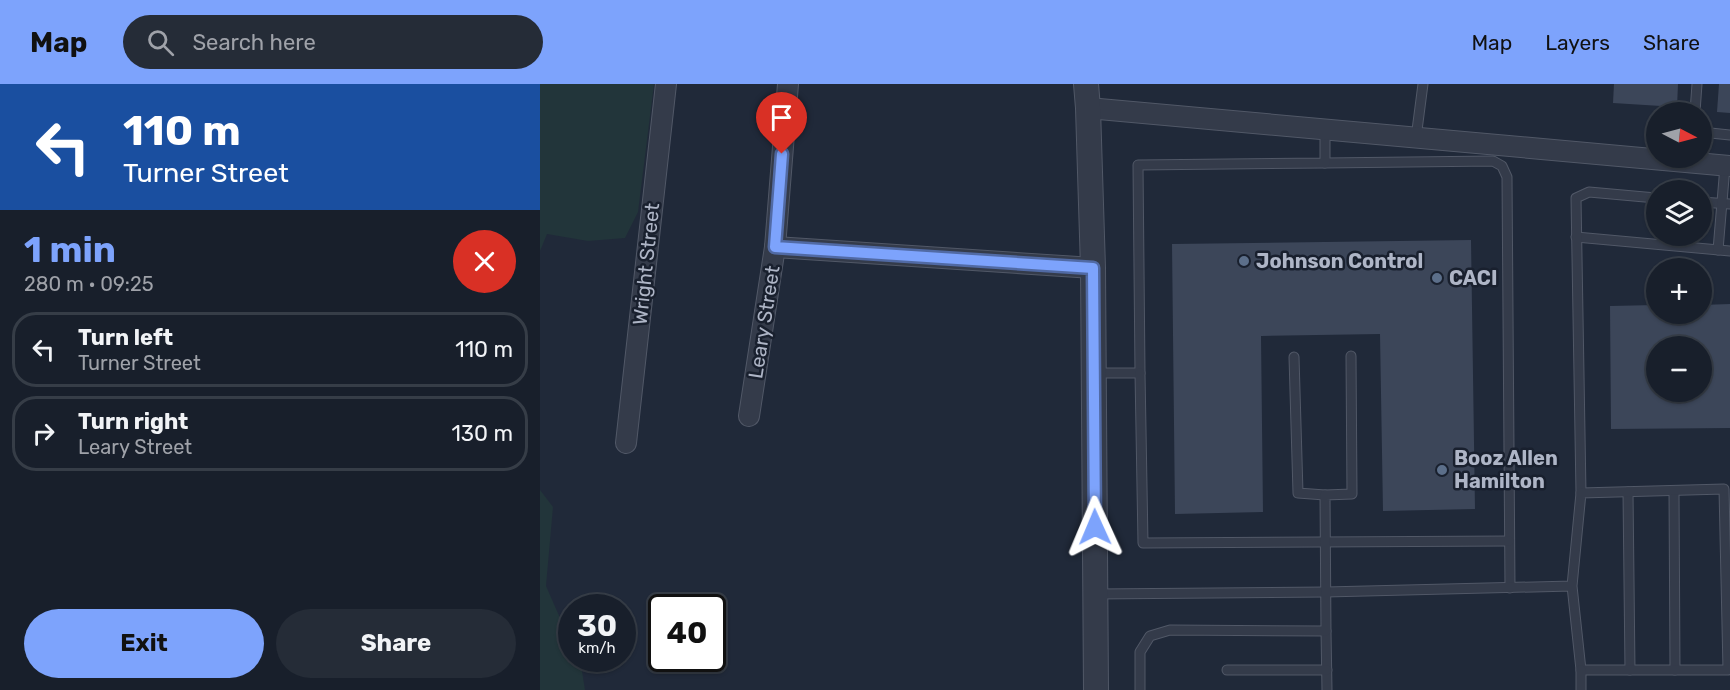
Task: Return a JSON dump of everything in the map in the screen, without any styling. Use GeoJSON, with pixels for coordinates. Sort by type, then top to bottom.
{"type":"FeatureCollection","features":[{"type":"Feature","properties":{"kind":"street","name":"Wright Street"},"geometry":{"type":"LineString","coordinates":[[626,443],[666,84]]}},
{"type":"Feature","properties":{"kind":"street","name":"Leary Street"},"geometry":{"type":"LineString","coordinates":[[749,416],[775,247],[788,84]]}},
{"type":"Feature","properties":{"kind":"street"},"geometry":{"type":"LineString","coordinates":[[1086,84],[1089,108],[1093,268],[1096,690]]}},
{"type":"Feature","properties":{"kind":"street"},"geometry":{"type":"LineString","coordinates":[[1089,108],[1646,156]]}},
{"type":"Feature","properties":{"kind":"street"},"geometry":{"type":"LineString","coordinates":[[1712,163],[1728,166]]}},
{"type":"Feature","properties":{"kind":"street"},"geometry":{"type":"LineString","coordinates":[[775,247],[1093,268]]}},
{"type":"Feature","properties":{"kind":"lane"},"geometry":{"type":"LineString","coordinates":[[1416,138],[1423,84]]}},
{"type":"Feature","properties":{"kind":"lane"},"geometry":{"type":"LineString","coordinates":[[1696,102],[1697,84]]}},
{"type":"Feature","properties":{"kind":"lane"},"geometry":{"type":"LineString","coordinates":[[1325,130],[1325,163]]}},
{"type":"Feature","properties":{"kind":"lane"},"geometry":{"type":"LineString","coordinates":[[1712,133],[1730,135]]}},
{"type":"Feature","properties":{"kind":"lane"},"geometry":{"type":"LineString","coordinates":[[1509,541],[1143,543],[1138,165],[1492,161],[1502,165],[1507,177],[1510,588]]}},
{"type":"Feature","properties":{"kind":"lane"},"geometry":{"type":"LineString","coordinates":[[1718,250],[1726,204],[1728,166]]}},
{"type":"Feature","properties":{"kind":"lane"},"geometry":{"type":"LineString","coordinates":[[1581,690],[1572,586],[1581,493],[1575,198],[1588,192],[1646,197]]}},
{"type":"Feature","properties":{"kind":"lane"},"geometry":{"type":"LineString","coordinates":[[1576,237],[1730,251]]}},
{"type":"Feature","properties":{"kind":"lane"},"geometry":{"type":"LineString","coordinates":[[1294,357],[1298,493],[1324,495],[1352,494],[1351,357]]}},
{"type":"Feature","properties":{"kind":"lane"},"geometry":{"type":"LineString","coordinates":[[1094,373],[1140,373]]}},
{"type":"Feature","properties":{"kind":"lane"},"geometry":{"type":"LineString","coordinates":[[1581,493],[1724,489],[1728,670],[1581,670]]}},
{"type":"Feature","properties":{"kind":"lane"},"geometry":{"type":"LineString","coordinates":[[1674,491],[1675,670]]}},
{"type":"Feature","properties":{"kind":"lane"},"geometry":{"type":"LineString","coordinates":[[1628,492],[1630,670]]}},
{"type":"Feature","properties":{"kind":"lane"},"geometry":{"type":"LineString","coordinates":[[1324,495],[1327,690]]}},
{"type":"Feature","properties":{"kind":"lane"},"geometry":{"type":"LineString","coordinates":[[1096,594],[1326,592],[1572,586]]}},
{"type":"Feature","properties":{"kind":"lane"},"geometry":{"type":"LineString","coordinates":[[1140,690],[1140,652],[1150,636],[1170,630],[1326,631]]}},
{"type":"Feature","properties":{"kind":"lane"},"geometry":{"type":"LineString","coordinates":[[1227,670],[1327,670]]}},
{"type":"Feature","properties":{"kind":"green space"},"geometry":{"type":"Polygon","coordinates":[[[540,84],[654,84],[638,212],[625,238],[588,241],[547,234],[540,251],[540,84]]]}},
{"type":"Feature","properties":{"kind":"green space"},"geometry":{"type":"Polygon","coordinates":[[[540,490],[553,507],[546,586],[558,613],[558,672],[582,672],[585,690],[540,690],[540,490]]]}},
{"type":"Feature","properties":{"kind":"building"},"geometry":{"type":"Polygon","coordinates":[[[1614,84],[1678,84],[1677,102],[1646,102],[1646,105],[1613,103],[1614,84]]]}},
{"type":"Feature","properties":{"kind":"building"},"geometry":{"type":"Polygon","coordinates":[[[1719,84],[1730,84],[1730,113],[1717,112],[1719,84]]]}},
{"type":"Feature","properties":{"kind":"building"},"geometry":{"type":"Polygon","coordinates":[[[1471,240],[1475,509],[1383,511],[1380,334],[1261,336],[1263,512],[1175,514],[1172,244],[1471,240]]]}},
{"type":"Feature","properties":{"kind":"building"},"geometry":{"type":"Polygon","coordinates":[[[1730,304],[1730,428],[1611,429],[1610,306],[1646,305],[1646,324],[1712,324],[1712,305],[1730,304]]]}},
{"type":"Feature","properties":{"kind":"place","name":"Johnson Control"},"geometry":{"type":"Point","coordinates":[1244,261]}},
{"type":"Feature","properties":{"kind":"place","name":"CACI"},"geometry":{"type":"Point","coordinates":[1437,278]}},
{"type":"Feature","properties":{"kind":"place","name":"Booz Allen Hamilton"},"geometry":{"type":"Point","coordinates":[1442,470]}},
{"type":"Feature","properties":{"kind":"route"},"geometry":{"type":"LineString","coordinates":[[782,154],[775,247],[1093,268],[1095,527]]}}]}
